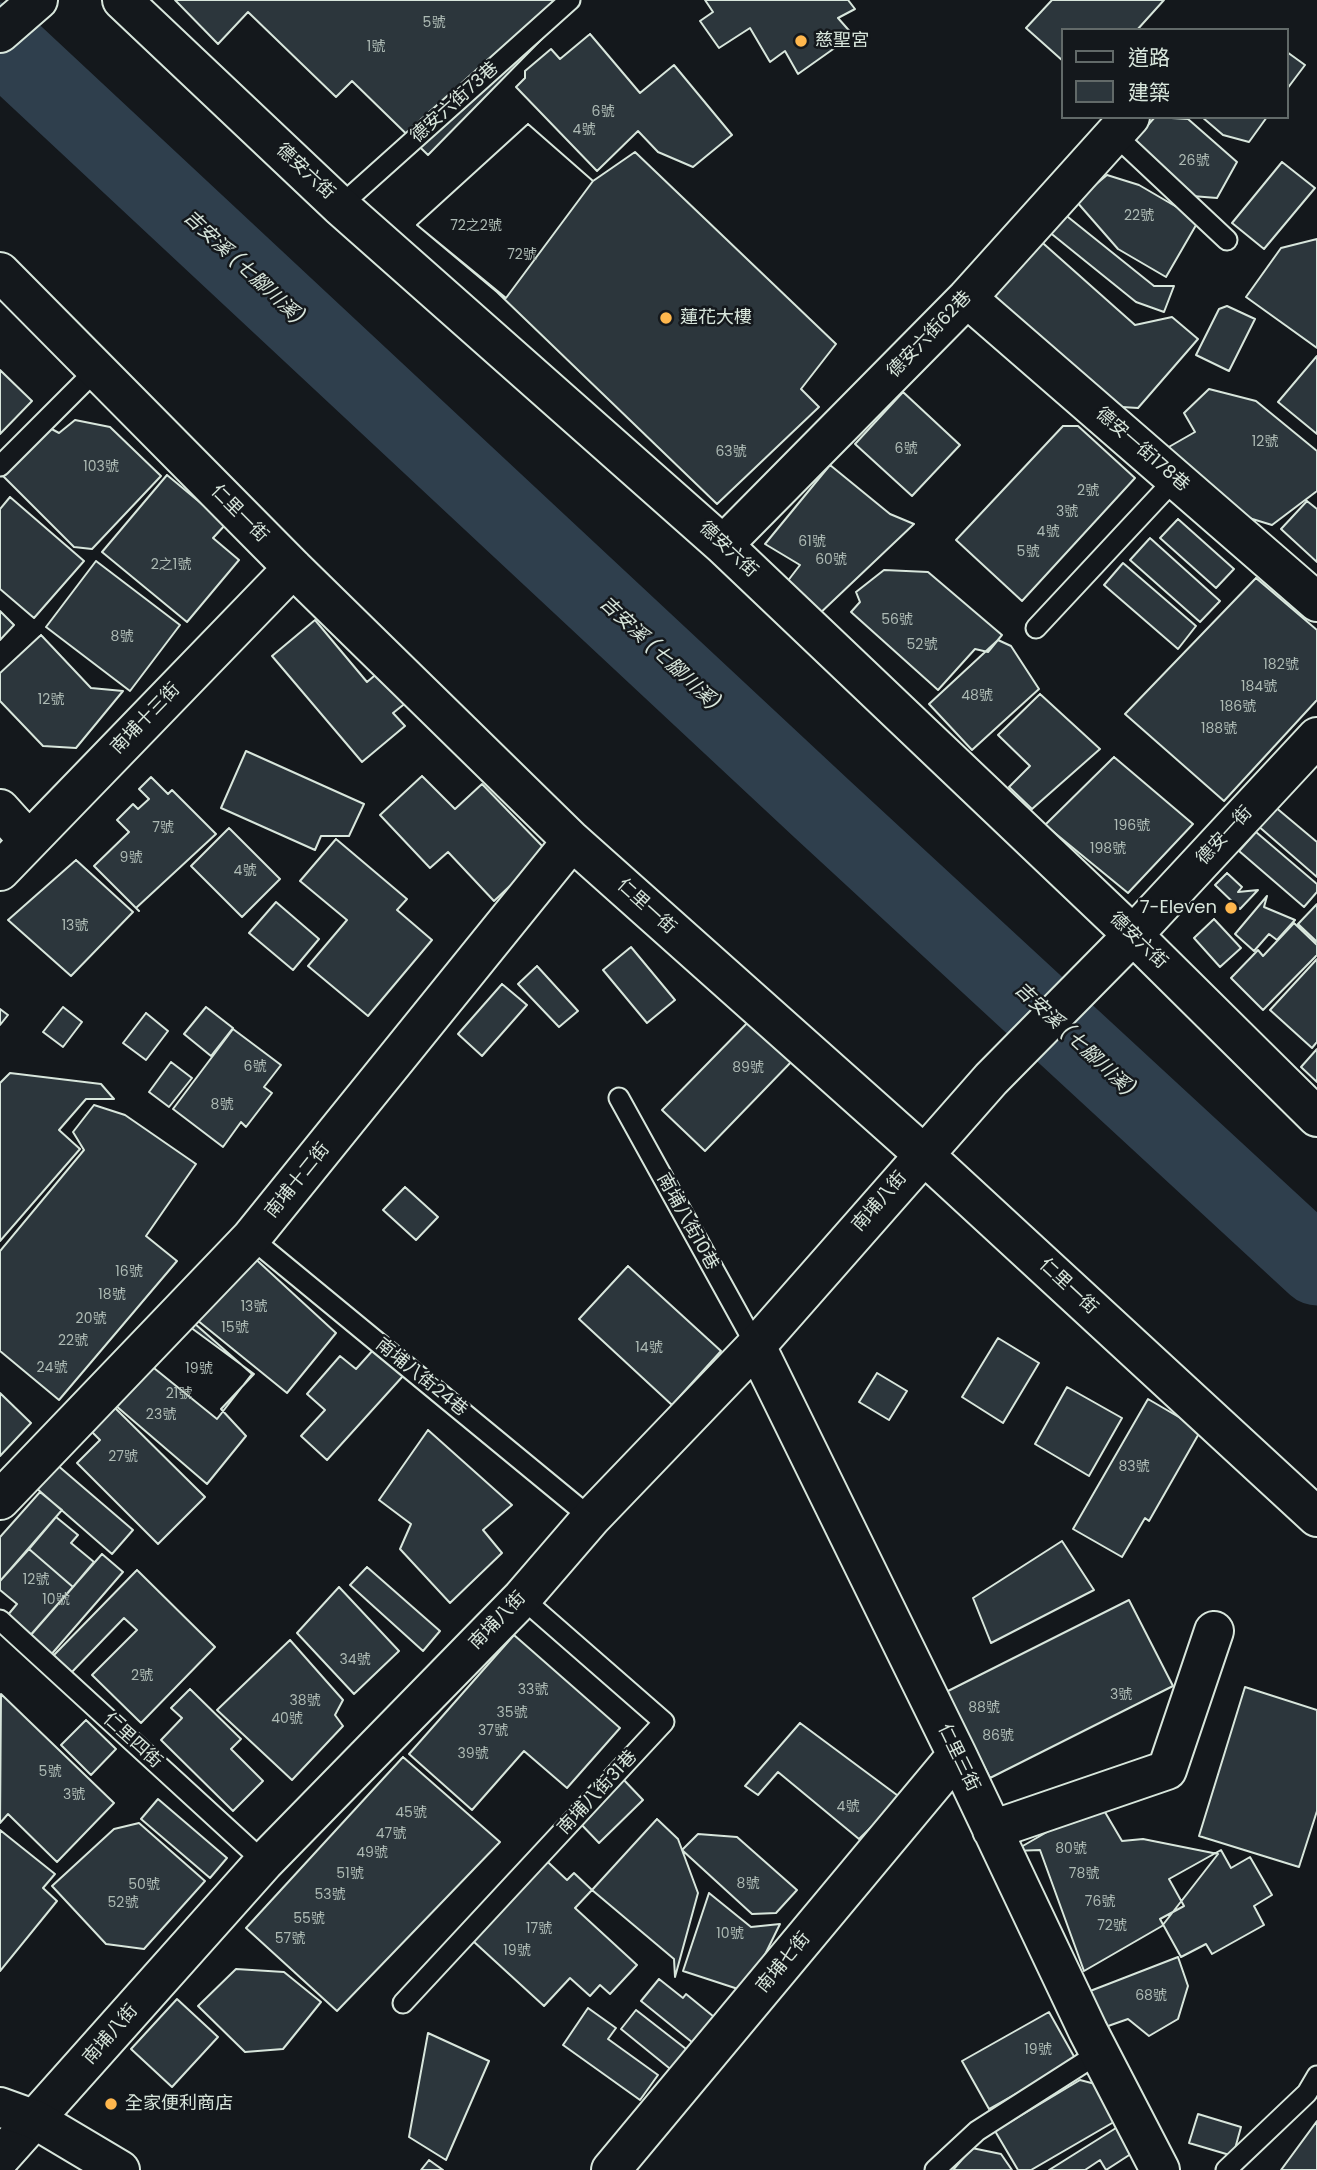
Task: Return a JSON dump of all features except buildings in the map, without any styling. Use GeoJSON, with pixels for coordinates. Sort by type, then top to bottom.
{"type":"FeatureCollection","features":[{"type":"Feature","properties":{"kind":"street"},"geometry":{"type":"LineString","coordinates":[[0,33],[38,0]]}},
{"type":"Feature","properties":{"kind":"street","name":"德安六街"},"geometry":{"type":"LineString","coordinates":[[122,0],[340,206],[723,545],[1133,935],[1317,1117]]}},
{"type":"Feature","properties":{"kind":"street","name":"德安六街62巷"},"geometry":{"type":"LineString","coordinates":[[723,545],[967,298],[1122,126]]}},
{"type":"Feature","properties":{"kind":"street","name":"仁里一街"},"geometry":{"type":"LineString","coordinates":[[0,272],[293,568],[572,841],[922,1153],[1317,1517]]}},
{"type":"Feature","properties":{"kind":"street","name":"德安一街178巷"},"geometry":{"type":"LineString","coordinates":[[967,298],[1317,602]]}},
{"type":"Feature","properties":{"kind":"street","name":"南埔十三街"},"geometry":{"type":"LineString","coordinates":[[0,871],[293,568]]}},
{"type":"Feature","properties":{"kind":"street","name":"德安一街"},"geometry":{"type":"LineString","coordinates":[[990,1079],[1133,935],[1317,737]]}},
{"type":"Feature","properties":{"kind":"street"},"geometry":{"type":"LineString","coordinates":[[0,809],[28,840]]}},
{"type":"Feature","properties":{"kind":"street","name":"南埔十二街"},"geometry":{"type":"LineString","coordinates":[[0,1500],[251,1238],[572,841]]}},
{"type":"Feature","properties":{"kind":"street","name":"南埔八街"},"geometry":{"type":"LineString","coordinates":[[0,2158],[264,1862],[522,1598],[591,1518],[756,1346],[922,1153],[990,1079]]}},
{"type":"Feature","properties":{"kind":"street","name":"仁里三街"},"geometry":{"type":"LineString","coordinates":[[756,1346],[957,1755],[1099,2053],[1160,2170]]}},
{"type":"Feature","properties":{"kind":"street"},"geometry":{"type":"LineString","coordinates":[[992,1830],[1167,1770],[1214,1631]]}},
{"type":"Feature","properties":{"kind":"street","name":"南埔七街"},"geometry":{"type":"LineString","coordinates":[[611,2170],[957,1755]]}},
{"type":"Feature","properties":{"kind":"street"},"geometry":{"type":"LineString","coordinates":[[0,2107],[36,2120],[120,2170]]}},
{"type":"Feature","properties":{"kind":"lane","name":"德安六街73巷"},"geometry":{"type":"LineString","coordinates":[[340,206],[570,0]]}},
{"type":"Feature","properties":{"kind":"lane"},"geometry":{"type":"LineString","coordinates":[[1122,126],[1227,240]]}},
{"type":"Feature","properties":{"kind":"lane"},"geometry":{"type":"LineString","coordinates":[[0,466],[96,370]]}},
{"type":"Feature","properties":{"kind":"lane"},"geometry":{"type":"LineString","coordinates":[[1036,628],[1175,479]]}},
{"type":"Feature","properties":{"kind":"lane","name":"南埔八街10巷"},"geometry":{"type":"LineString","coordinates":[[619,1098],[756,1346]]}},
{"type":"Feature","properties":{"kind":"lane","name":"南埔八街24巷"},"geometry":{"type":"LineString","coordinates":[[251,1238],[591,1518]]}},
{"type":"Feature","properties":{"kind":"lane","name":"南埔八街31巷"},"geometry":{"type":"LineString","coordinates":[[403,2003],[664,1722],[522,1598]]}},
{"type":"Feature","properties":{"kind":"lane","name":"仁里四街"},"geometry":{"type":"LineString","coordinates":[[0,1620],[264,1862]]}},
{"type":"Feature","properties":{"kind":"lane"},"geometry":{"type":"LineString","coordinates":[[935,2170],[977,2131],[1099,2053]]}},
{"type":"Feature","properties":{"kind":"lane"},"geometry":{"type":"LineString","coordinates":[[1226,2170],[1307,2093],[1317,2076]]}},
{"type":"Feature","properties":{"kind":"waterway","name":"吉安溪 (七腳川溪)"},"geometry":{"type":"LineString","coordinates":[[0,42],[822,809],[1317,1266]]}},
{"type":"Feature","properties":{"kind":"place","name":"慈聖宮"},"geometry":{"type":"Point","coordinates":[801,41]}},
{"type":"Feature","properties":{"kind":"place","name":"蓮花大樓"},"geometry":{"type":"Point","coordinates":[666,318]}},
{"type":"Feature","properties":{"kind":"place","name":"7-Eleven"},"geometry":{"type":"Point","coordinates":[1231,908]}},
{"type":"Feature","properties":{"kind":"place","name":"全家便利商店"},"geometry":{"type":"Point","coordinates":[111,2104]}}]}
